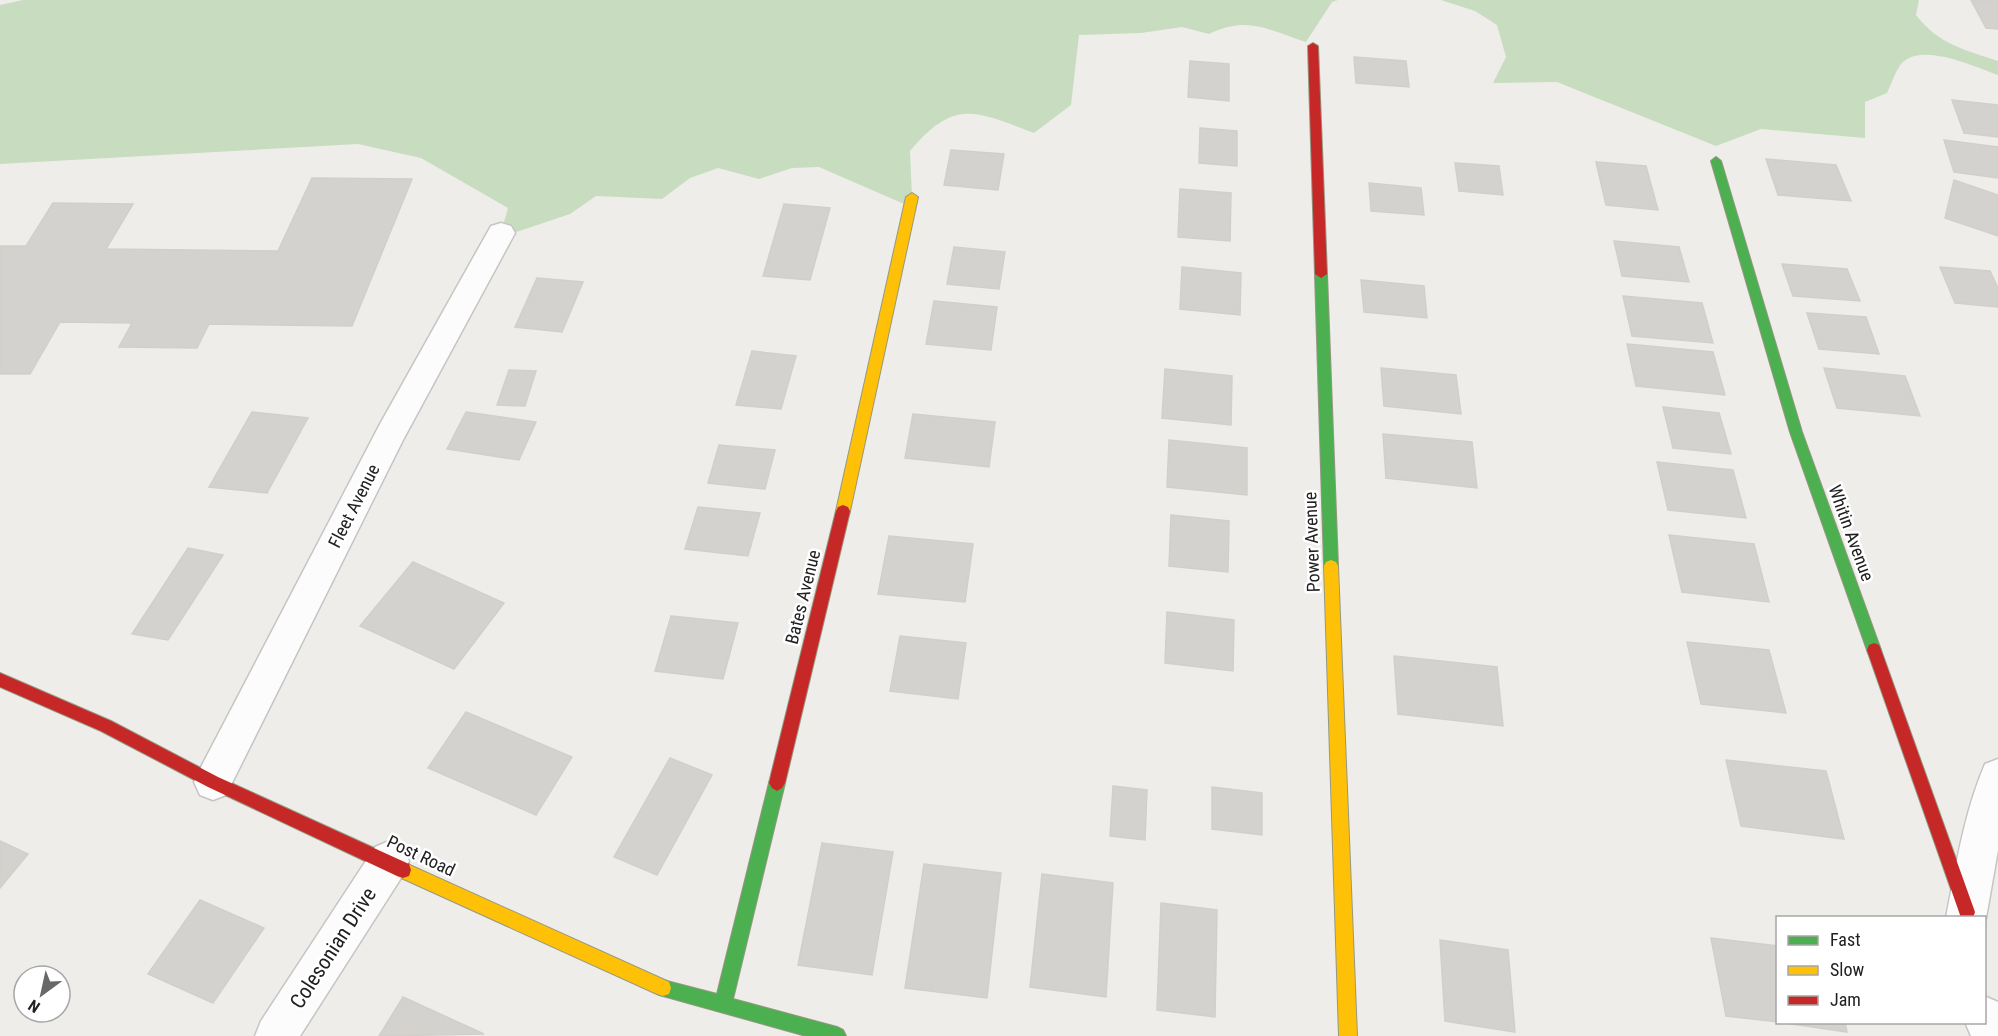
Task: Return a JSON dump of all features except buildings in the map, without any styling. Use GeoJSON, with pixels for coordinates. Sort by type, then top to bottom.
{"type":"FeatureCollection","features":[{"type":"Feature","properties":{"kind":"street","name":"Power Avenue"},"geometry":{"type":"LineString","coordinates":[[1314,46],[1348,1036]]}},
{"type":"Feature","properties":{"kind":"street","name":"Whitin Avenue"},"geometry":{"type":"LineString","coordinates":[[1716,161],[1796,432],[1966,915]]}},
{"type":"Feature","properties":{"kind":"street","name":"Bates Avenue"},"geometry":{"type":"LineString","coordinates":[[723,1005],[853,470],[912,197]]}},
{"type":"Feature","properties":{"kind":"street","name":"Fleet Avenue"},"geometry":{"type":"LineString","coordinates":[[213,782],[391,433],[501,233]]}},
{"type":"Feature","properties":{"kind":"street","name":"Post Road"},"geometry":{"type":"LineString","coordinates":[[0,680],[106,726],[213,782],[389,861],[656,986],[837,1036]]}},
{"type":"Feature","properties":{"kind":"street"},"geometry":{"type":"LineString","coordinates":[[1966,915],[1983,826],[1998,777]]}},
{"type":"Feature","properties":{"kind":"street","name":"Colesonian Drive"},"geometry":{"type":"LineString","coordinates":[[276,1036],[389,861]]}},
{"type":"Feature","properties":{"kind":"street"},"geometry":{"type":"LineString","coordinates":[[1986,1022],[1992,1036]]}},
{"type":"Feature","properties":{"kind":"green space"},"geometry":{"type":"Polygon","coordinates":[[[23,0],[1338,0],[1332,2],[1306,42],[1269,29],[1247,25],[1223,28],[1209,34],[1182,27],[1141,33],[1079,35],[1071,105],[1034,133],[981,115],[953,116],[940,123],[910,151],[912,197],[904,204],[819,167],[792,168],[759,179],[718,168],[690,178],[662,199],[596,196],[570,214],[507,235],[501,233],[508,208],[421,158],[358,144],[0,164],[0,5],[23,0]]]}},
{"type":"Feature","properties":{"kind":"green space"},"geometry":{"type":"Polygon","coordinates":[[[1441,0],[1919,0],[1916,15],[1924,25],[1953,45],[1998,61],[1998,75],[1948,58],[1921,55],[1901,64],[1887,93],[1865,102],[1865,138],[1761,129],[1716,146],[1557,82],[1493,83],[1506,57],[1497,25],[1475,11],[1441,0]]]}},
{"type":"Feature","properties":{"kind":"traffic: fast"},"geometry":{"type":"LineString","coordinates":[[1716,161],[1796,432],[1874,650]]}},
{"type":"Feature","properties":{"kind":"traffic: fast"},"geometry":{"type":"LineString","coordinates":[[1321,274],[1331,566]]}},
{"type":"Feature","properties":{"kind":"traffic: fast"},"geometry":{"type":"LineString","coordinates":[[723,1005],[777,783]]}},
{"type":"Feature","properties":{"kind":"traffic: fast"},"geometry":{"type":"LineString","coordinates":[[663,988],[837,1036]]}},
{"type":"Feature","properties":{"kind":"traffic: slow"},"geometry":{"type":"LineString","coordinates":[[843,511],[912,197]]}},
{"type":"Feature","properties":{"kind":"traffic: slow"},"geometry":{"type":"LineString","coordinates":[[1331,566],[1348,1036]]}},
{"type":"Feature","properties":{"kind":"traffic: slow"},"geometry":{"type":"LineString","coordinates":[[403,870],[663,988]]}},
{"type":"Feature","properties":{"kind":"traffic: jam"},"geometry":{"type":"LineString","coordinates":[[1313,46],[1321,274]]}},
{"type":"Feature","properties":{"kind":"traffic: jam"},"geometry":{"type":"LineString","coordinates":[[777,783],[843,511]]}},
{"type":"Feature","properties":{"kind":"traffic: jam"},"geometry":{"type":"LineString","coordinates":[[1874,650],[1967,912]]}},
{"type":"Feature","properties":{"kind":"traffic: jam"},"geometry":{"type":"LineString","coordinates":[[0,680],[106,726],[213,782],[403,870]]}}]}
